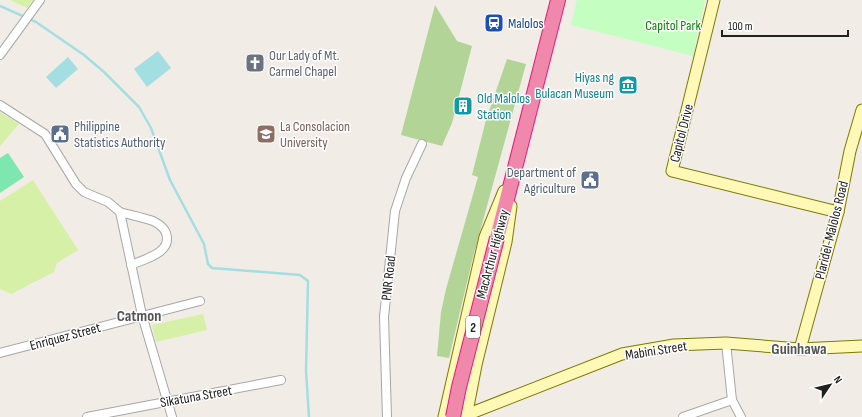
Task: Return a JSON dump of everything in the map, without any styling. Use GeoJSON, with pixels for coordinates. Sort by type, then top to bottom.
{"type":"FeatureCollection","features":[{"type":"Feature","properties":{"kind":"highway","name":"MacArthur Highway"},"geometry":{"type":"LineString","coordinates":[[462,416],[459,387],[558,0]]}},
{"type":"Feature","properties":{"kind":"main road","name":"Capitol Drive"},"geometry":{"type":"LineString","coordinates":[[714,0],[672,171],[838,212]]}},
{"type":"Feature","properties":{"kind":"main road","name":"Plaridel-Malolos Road"},"geometry":{"type":"LineString","coordinates":[[800,349],[838,212],[850,151],[862,110]]}},
{"type":"Feature","properties":{"kind":"main road","name":"MacArthur Highway"},"geometry":{"type":"LineString","coordinates":[[462,416],[506,242],[516,161]]}},
{"type":"Feature","properties":{"kind":"main road","name":"MacArthur Highway"},"geometry":{"type":"LineString","coordinates":[[444,417],[485,237],[516,161]]}},
{"type":"Feature","properties":{"kind":"main road","name":"Mabini Street"},"geometry":{"type":"LineString","coordinates":[[462,416],[622,354],[674,345],[726,343],[800,349],[862,346]]}},
{"type":"Feature","properties":{"kind":"street"},"geometry":{"type":"LineString","coordinates":[[0,55],[40,0]]}},
{"type":"Feature","properties":{"kind":"street"},"geometry":{"type":"LineString","coordinates":[[0,105],[45,134],[76,184],[84,192],[108,202],[120,212],[153,221],[164,228],[167,236],[167,244],[163,250],[131,265]]}},
{"type":"Feature","properties":{"kind":"street","name":"PNR Road"},"geometry":{"type":"LineString","coordinates":[[387,417],[384,317],[395,210],[406,178],[422,144]]}},
{"type":"Feature","properties":{"kind":"street"},"geometry":{"type":"LineString","coordinates":[[120,212],[142,316],[172,417]]}},
{"type":"Feature","properties":{"kind":"street","name":"Enriquez Street"},"geometry":{"type":"LineString","coordinates":[[0,353],[200,301]]}},
{"type":"Feature","properties":{"kind":"street"},"geometry":{"type":"LineString","coordinates":[[726,343],[732,400],[741,417]]}},
{"type":"Feature","properties":{"kind":"street","name":"Sikatuna Street"},"geometry":{"type":"LineString","coordinates":[[87,417],[281,380]]}},
{"type":"Feature","properties":{"kind":"street"},"geometry":{"type":"LineString","coordinates":[[683,417],[732,400]]}},
{"type":"Feature","properties":{"kind":"green space"},"geometry":{"type":"Polygon","coordinates":[[[10,0],[33,0],[27,8],[10,0]]]}},
{"type":"Feature","properties":{"kind":"green space","name":"Capitol Park"},"geometry":{"type":"Polygon","coordinates":[[[577,0],[705,0],[693,56],[571,25],[577,0]]]}},
{"type":"Feature","properties":{"kind":"green space"},"geometry":{"type":"Polygon","coordinates":[[[435,5],[457,41],[472,46],[452,123],[442,146],[401,135],[435,5]]]}},
{"type":"Feature","properties":{"kind":"green space"},"geometry":{"type":"Polygon","coordinates":[[[507,59],[526,64],[473,257],[449,358],[437,356],[441,312],[446,289],[478,177],[472,175],[486,120],[507,59]]]}},
{"type":"Feature","properties":{"kind":"green space"},"geometry":{"type":"Polygon","coordinates":[[[0,112],[19,124],[0,146],[0,112]]]}},
{"type":"Feature","properties":{"kind":"green space"},"geometry":{"type":"Polygon","coordinates":[[[8,153],[24,177],[0,193],[0,158],[8,153]]]}},
{"type":"Feature","properties":{"kind":"green space"},"geometry":{"type":"Polygon","coordinates":[[[33,180],[78,250],[57,263],[54,272],[11,294],[0,289],[0,201],[33,180]]]}},
{"type":"Feature","properties":{"kind":"green space"},"geometry":{"type":"Polygon","coordinates":[[[203,314],[207,330],[156,342],[152,325],[203,314]]]}},
{"type":"Feature","properties":{"kind":"water"},"geometry":{"type":"Polygon","coordinates":[[[158,51],[171,68],[147,87],[134,69],[158,51]]]}},
{"type":"Feature","properties":{"kind":"water"},"geometry":{"type":"Polygon","coordinates":[[[68,57],[78,69],[56,88],[46,77],[68,57]]]}},
{"type":"Feature","properties":{"kind":"waterway"},"geometry":{"type":"LineString","coordinates":[[0,6],[36,22],[84,55],[104,72],[139,107],[151,128],[170,180],[204,244],[208,264],[212,268],[300,275],[308,281],[306,371],[309,417]]}},
{"type":"Feature","properties":{"kind":"place","name":"Malolos"},"geometry":{"type":"Point","coordinates":[494,23]}},
{"type":"Feature","properties":{"kind":"place","name":"Our Lady of Mt. Carmel Chapel"},"geometry":{"type":"Point","coordinates":[255,63]}},
{"type":"Feature","properties":{"kind":"place","name":"Hiyas ng Bulacan Museum"},"geometry":{"type":"Point","coordinates":[628,85]}},
{"type":"Feature","properties":{"kind":"place","name":"Old Malolos Station"},"geometry":{"type":"Point","coordinates":[463,106]}},
{"type":"Feature","properties":{"kind":"place","name":"Philippine Statistics Authority"},"geometry":{"type":"Point","coordinates":[60,134]}},
{"type":"Feature","properties":{"kind":"place","name":"La Consolacion University"},"geometry":{"type":"Point","coordinates":[266,134]}},
{"type":"Feature","properties":{"kind":"place","name":"Department of Agriculture"},"geometry":{"type":"Point","coordinates":[590,180]}},
{"type":"Feature","properties":{"kind":"district","name":"Catmon"},"geometry":{"type":"Point","coordinates":[139,315]}},
{"type":"Feature","properties":{"kind":"district","name":"Guinhawa"},"geometry":{"type":"Point","coordinates":[799,348]}}]}
